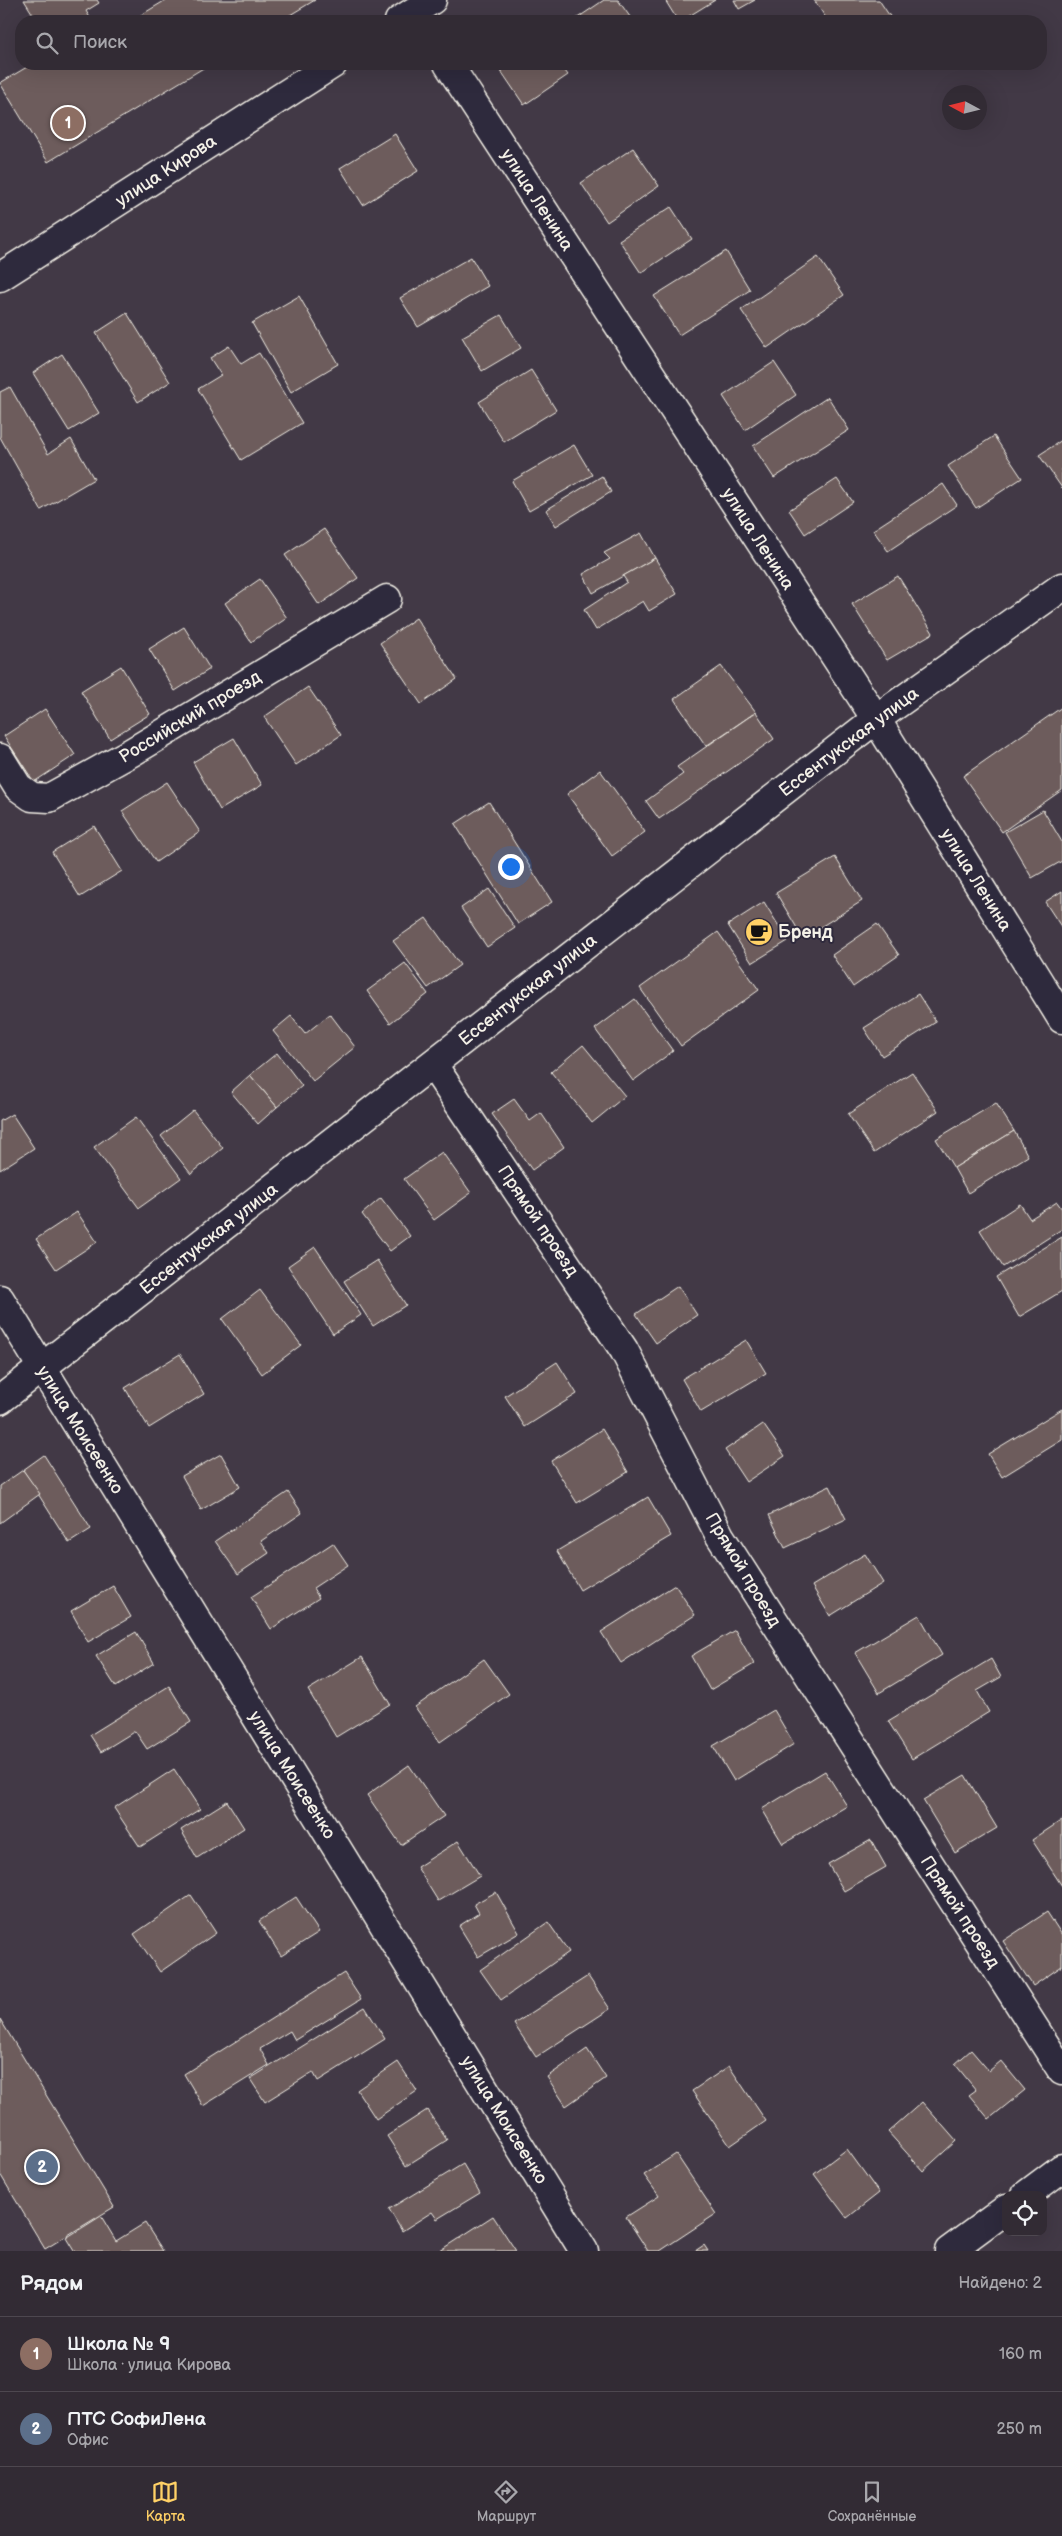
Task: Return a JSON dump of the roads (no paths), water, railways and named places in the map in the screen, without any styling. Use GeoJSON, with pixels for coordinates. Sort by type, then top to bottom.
{"type":"FeatureCollection","features":[{"type":"Feature","properties":{"kind":"street","name":"улица Кирова"},"geometry":{"type":"LineString","coordinates":[[0,278],[324,70]]}},
{"type":"Feature","properties":{"kind":"street","name":"улица Ленина"},"geometry":{"type":"LineString","coordinates":[[452,70],[876,719],[1062,1019]]}},
{"type":"Feature","properties":{"kind":"street","name":"Ессентукская улица"},"geometry":{"type":"LineString","coordinates":[[0,1400],[43,1369],[876,719],[1062,587]]}},
{"type":"Feature","properties":{"kind":"street","name":"Российский проезд"},"geometry":{"type":"LineString","coordinates":[[0,758],[18,787],[32,797],[48,798],[132,752],[387,598]]}},
{"type":"Feature","properties":{"kind":"street","name":"Прямой проезд"},"geometry":{"type":"LineString","coordinates":[[433,1064],[624,1350],[720,1536],[1062,2070]]}},
{"type":"Feature","properties":{"kind":"street","name":"улица Моисеенко"},"geometry":{"type":"LineString","coordinates":[[0,1300],[584,2251]]}},
{"type":"Feature","properties":{"kind":"street"},"geometry":{"type":"LineString","coordinates":[[1031,2191],[1062,2168]]}},
{"type":"Feature","properties":{"kind":"street"},"geometry":{"type":"LineString","coordinates":[[949,2251],[1002,2212]]}},
{"type":"Feature","properties":{"kind":"place","name":"Школа № 9"},"geometry":{"type":"Point","coordinates":[68,123]}},
{"type":"Feature","properties":{"kind":"place","name":"Бренд"},"geometry":{"type":"Point","coordinates":[759,932]}},
{"type":"Feature","properties":{"kind":"place","name":"ПТС СофиЛена"},"geometry":{"type":"Point","coordinates":[42,2167]}}]}
